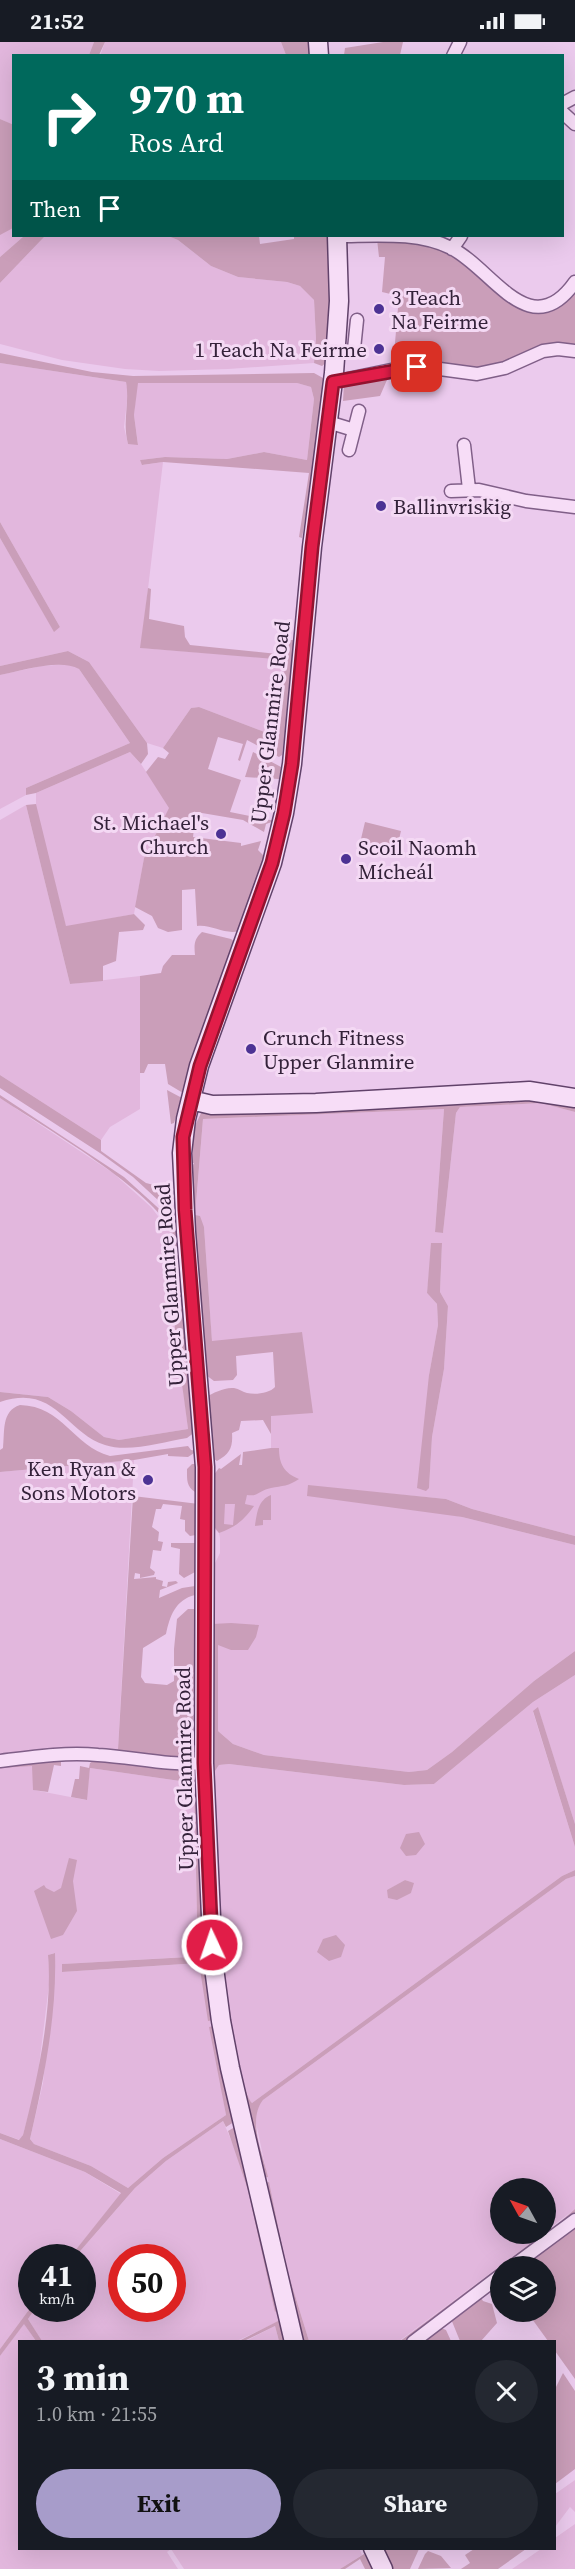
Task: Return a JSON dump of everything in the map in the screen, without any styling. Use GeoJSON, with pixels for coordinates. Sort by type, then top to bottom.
{"type":"FeatureCollection","features":[{"type":"Feature","properties":{"kind":"main road","name":"Upper Glanmire Road"},"geometry":{"type":"LineString","coordinates":[[294,2340],[232,2077],[218,2006],[212,1950],[204,1763],[205,1467],[182,1169],[183,1137],[200,1066],[272,863],[284,813],[292,764],[312,547],[333,382],[346,332],[339,301],[337,237]]}},
{"type":"Feature","properties":{"kind":"main road"},"geometry":{"type":"LineString","coordinates":[[191,1100],[212,1105],[316,1103],[541,1091],[575,1098]]}},
{"type":"Feature","properties":{"kind":"main road"},"geometry":{"type":"LineString","coordinates":[[374,2550],[383,2569]]}},
{"type":"Feature","properties":{"kind":"street"},"geometry":{"type":"LineString","coordinates":[[410,237],[452,249],[519,304],[538,307],[553,303],[566,296],[575,282]]}},
{"type":"Feature","properties":{"kind":"street"},"geometry":{"type":"LineString","coordinates":[[452,249],[460,237]]}},
{"type":"Feature","properties":{"kind":"street"},"geometry":{"type":"LineString","coordinates":[[354,349],[346,332],[357,320]]}},
{"type":"Feature","properties":{"kind":"street"},"geometry":{"type":"LineString","coordinates":[[333,382],[401,368],[425,367],[477,374],[505,368],[543,351],[558,349],[575,351]]}},
{"type":"Feature","properties":{"kind":"street"},"geometry":{"type":"LineString","coordinates":[[349,450],[359,411]]}},
{"type":"Feature","properties":{"kind":"street"},"geometry":{"type":"LineString","coordinates":[[328,422],[354,430]]}},
{"type":"Feature","properties":{"kind":"street"},"geometry":{"type":"LineString","coordinates":[[464,446],[469,489]]}},
{"type":"Feature","properties":{"kind":"street"},"geometry":{"type":"LineString","coordinates":[[451,491],[469,489],[526,501],[574,505]]}},
{"type":"Feature","properties":{"kind":"street"},"geometry":{"type":"LineString","coordinates":[[0,1761],[39,1756],[96,1754],[175,1764],[204,1763]]}},
{"type":"Feature","properties":{"kind":"street"},"geometry":{"type":"LineString","coordinates":[[526,2256],[575,2220]]}},
{"type":"Feature","properties":{"kind":"street"},"geometry":{"type":"LineString","coordinates":[[416,2340],[490,2283]]}},
{"type":"Feature","properties":{"kind":"shaded area"},"geometry":{"type":"Polygon","coordinates":[[[0,42],[94,42],[89,54],[12,54],[12,125],[0,119],[0,42]]]}},
{"type":"Feature","properties":{"kind":"shaded area"},"geometry":{"type":"Polygon","coordinates":[[[94,42],[105,42],[99,54],[89,54],[94,42]]]}},
{"type":"Feature","properties":{"kind":"shaded area"},"geometry":{"type":"Polygon","coordinates":[[[105,42],[281,42],[286,54],[101,54],[105,42]]]}},
{"type":"Feature","properties":{"kind":"shaded area"},"geometry":{"type":"Polygon","coordinates":[[[281,42],[309,42],[311,54],[286,54],[281,42]]]}},
{"type":"Feature","properties":{"kind":"shaded area"},"geometry":{"type":"Polygon","coordinates":[[[383,42],[403,42],[400,54],[344,54],[345,48],[383,42]]]}},
{"type":"Feature","properties":{"kind":"shaded area"},"geometry":{"type":"Polygon","coordinates":[[[0,119],[12,124],[12,229],[0,235],[0,119]]]}},
{"type":"Feature","properties":{"kind":"shaded area"},"geometry":{"type":"Polygon","coordinates":[[[0,128],[12,134],[12,237],[23,237],[0,257],[0,128]]]}},
{"type":"Feature","properties":{"kind":"shaded area"},"geometry":{"type":"Polygon","coordinates":[[[23,237],[44,237],[0,283],[0,257],[23,237]]]}},
{"type":"Feature","properties":{"kind":"shaded area"},"geometry":{"type":"Polygon","coordinates":[[[44,237],[170,237],[178,240],[211,266],[238,277],[287,282],[300,286],[314,300],[316,339],[314,363],[159,371],[125,369],[62,360],[0,344],[0,283],[44,237]]]}},
{"type":"Feature","properties":{"kind":"shaded area"},"geometry":{"type":"Polygon","coordinates":[[[170,237],[259,237],[260,244],[294,239],[294,237],[331,237],[332,278],[328,361],[322,366],[314,363],[316,339],[314,300],[300,286],[287,282],[238,277],[211,266],[178,240],[170,237]]]}},
{"type":"Feature","properties":{"kind":"shaded area"},"geometry":{"type":"Polygon","coordinates":[[[377,239],[409,241],[452,254],[542,310],[575,282],[575,347],[483,369],[393,366],[399,296],[382,292],[385,257],[379,257],[377,239]]]}},
{"type":"Feature","properties":{"kind":"shaded area"},"geometry":{"type":"Polygon","coordinates":[[[0,353],[92,372],[133,376],[314,373],[323,378],[326,385],[312,494],[308,502],[302,538],[299,537],[309,473],[163,462],[142,465],[140,460],[165,457],[227,459],[264,452],[307,460],[314,399],[311,387],[297,383],[138,383],[134,415],[138,445],[128,444],[126,382],[0,363],[0,353]]]}},
{"type":"Feature","properties":{"kind":"shaded area"},"geometry":{"type":"Polygon","coordinates":[[[0,363],[126,382],[128,393],[124,427],[128,444],[138,444],[134,415],[137,383],[297,383],[311,387],[314,399],[307,460],[264,452],[227,459],[165,457],[140,460],[143,465],[163,462],[141,648],[287,659],[275,736],[199,707],[191,708],[163,748],[147,743],[89,662],[68,651],[0,666],[0,538],[54,631],[60,627],[0,522],[0,363]]]}},
{"type":"Feature","properties":{"kind":"shaded area"},"geometry":{"type":"Polygon","coordinates":[[[390,373],[380,396],[343,401],[344,383],[390,373]]]}},
{"type":"Feature","properties":{"kind":"shaded area"},"geometry":{"type":"Polygon","coordinates":[[[0,522],[60,627],[54,632],[0,538],[0,522]]]}},
{"type":"Feature","properties":{"kind":"shaded area"},"geometry":{"type":"Polygon","coordinates":[[[148,588],[151,589],[149,619],[184,626],[185,637],[190,645],[287,655],[289,640],[295,640],[296,648],[282,755],[279,757],[247,740],[240,761],[238,760],[243,744],[218,737],[208,769],[241,780],[230,812],[275,821],[266,824],[264,832],[243,820],[196,812],[193,837],[241,843],[241,846],[261,841],[258,850],[265,857],[239,931],[228,932],[197,926],[195,889],[182,890],[182,930],[168,932],[158,928],[152,916],[135,907],[144,858],[169,808],[146,772],[158,757],[165,759],[169,753],[163,748],[191,708],[199,707],[275,736],[286,660],[140,648],[148,588]]]}},
{"type":"Feature","properties":{"kind":"shaded area"},"geometry":{"type":"Polygon","coordinates":[[[68,651],[89,662],[147,743],[148,754],[141,764],[130,752],[36,793],[26,795],[26,788],[130,743],[79,669],[71,666],[51,665],[0,675],[0,666],[68,651]]]}},
{"type":"Feature","properties":{"kind":"shaded area"},"geometry":{"type":"Polygon","coordinates":[[[71,664],[79,669],[130,743],[26,788],[26,795],[0,809],[0,675],[41,666],[71,664]]]}},
{"type":"Feature","properties":{"kind":"shaded area"},"geometry":{"type":"Polygon","coordinates":[[[130,752],[141,764],[170,808],[144,858],[134,914],[66,927],[36,809],[36,793],[130,752]]]}},
{"type":"Feature","properties":{"kind":"shaded area"},"geometry":{"type":"Polygon","coordinates":[[[253,752],[281,767],[279,779],[245,777],[253,752]]]}},
{"type":"Feature","properties":{"kind":"shaded area"},"geometry":{"type":"Polygon","coordinates":[[[36,804],[66,926],[134,914],[145,925],[143,930],[119,932],[116,961],[103,966],[103,981],[70,984],[26,805],[36,804]]]}},
{"type":"Feature","properties":{"kind":"shaded area"},"geometry":{"type":"Polygon","coordinates":[[[26,805],[70,984],[140,976],[140,1109],[110,1127],[101,1140],[0,1075],[0,820],[26,805]]]}},
{"type":"Feature","properties":{"kind":"shaded area"},"geometry":{"type":"Polygon","coordinates":[[[365,822],[401,831],[396,852],[360,843],[365,822]]]}},
{"type":"Feature","properties":{"kind":"shaded area"},"geometry":{"type":"Polygon","coordinates":[[[202,932],[235,942],[183,1093],[168,1084],[165,1064],[148,1064],[144,1073],[140,1073],[140,976],[161,973],[163,966],[172,955],[195,955],[195,942],[202,932]]]}},
{"type":"Feature","properties":{"kind":"shaded area"},"geometry":{"type":"Polygon","coordinates":[[[0,1075],[101,1140],[101,1151],[146,1183],[173,1190],[165,1203],[159,1201],[133,1177],[100,1153],[0,1088],[0,1075]]]}},
{"type":"Feature","properties":{"kind":"shaded area"},"geometry":{"type":"Polygon","coordinates":[[[167,1090],[182,1098],[174,1123],[171,1124],[167,1090]]]}},
{"type":"Feature","properties":{"kind":"shaded area"},"geometry":{"type":"Polygon","coordinates":[[[0,1095],[124,1177],[166,1215],[177,1232],[181,1250],[195,1432],[187,1438],[135,1447],[114,1447],[91,1439],[47,1404],[34,1399],[19,1398],[0,1402],[0,1392],[48,1397],[71,1411],[104,1437],[119,1440],[188,1429],[174,1321],[173,1248],[171,1233],[162,1217],[121,1179],[0,1098],[0,1095]]]}},
{"type":"Feature","properties":{"kind":"shaded area"},"geometry":{"type":"Polygon","coordinates":[[[541,1096],[575,1103],[575,1112],[541,1103],[460,1107],[456,1113],[443,1233],[435,1232],[444,1109],[203,1119],[195,1215],[200,1216],[204,1227],[212,1341],[302,1332],[313,1413],[271,1416],[271,1434],[263,1420],[241,1421],[239,1430],[232,1433],[228,1453],[217,1461],[209,1456],[205,1397],[227,1388],[254,1394],[266,1392],[275,1387],[273,1352],[236,1356],[237,1375],[233,1380],[214,1381],[206,1375],[193,1227],[194,1128],[201,1113],[541,1096]]]}},
{"type":"Feature","properties":{"kind":"shaded area"},"geometry":{"type":"Polygon","coordinates":[[[0,1098],[113,1173],[151,1207],[171,1233],[173,1306],[188,1429],[119,1440],[104,1437],[71,1411],[48,1397],[0,1392],[0,1098]]]}},
{"type":"Feature","properties":{"kind":"shaded area"},"geometry":{"type":"Polygon","coordinates":[[[541,1103],[575,1112],[575,1536],[472,1509],[446,1499],[308,1486],[462,1517],[575,1545],[575,1651],[534,1681],[452,1752],[427,1770],[409,1772],[264,1755],[233,1744],[218,1731],[218,1645],[213,1644],[213,1567],[220,1553],[220,1538],[215,1529],[213,1503],[245,1504],[248,1487],[271,1488],[271,1416],[302,1332],[212,1342],[204,1227],[195,1215],[203,1119],[444,1109],[435,1231],[443,1233],[456,1113],[460,1107],[541,1103]],[[432,1243],[427,1293],[437,1304],[438,1325],[429,1375],[429,1487],[432,1437],[444,1369],[448,1306],[440,1292],[442,1243],[432,1243]]]}},
{"type":"Feature","properties":{"kind":"shaded area"},"geometry":{"type":"Polygon","coordinates":[[[431,1243],[442,1243],[440,1292],[448,1306],[444,1369],[432,1437],[429,1488],[426,1491],[417,1488],[429,1375],[438,1325],[437,1304],[427,1293],[431,1243]]]}},
{"type":"Feature","properties":{"kind":"shaded area"},"geometry":{"type":"Polygon","coordinates":[[[20,1405],[35,1407],[47,1412],[86,1444],[110,1456],[188,1446],[191,1450],[197,1451],[188,1457],[168,1456],[168,1454],[134,1460],[0,1472],[0,1450],[3,1448],[7,1417],[14,1408],[20,1405]]]}},
{"type":"Feature","properties":{"kind":"shaded area"},"geometry":{"type":"Polygon","coordinates":[[[279,1448],[283,1467],[299,1479],[254,1495],[247,1495],[245,1504],[254,1506],[239,1522],[219,1533],[212,1524],[213,1476],[219,1468],[221,1469],[241,1454],[239,1465],[242,1465],[243,1452],[279,1448]],[[225,1504],[224,1524],[233,1525],[235,1504],[225,1504]]]}},
{"type":"Feature","properties":{"kind":"shaded area"},"geometry":{"type":"Polygon","coordinates":[[[134,1460],[118,1749],[67,1748],[0,1754],[0,1472],[134,1460]]]}},
{"type":"Feature","properties":{"kind":"shaded area"},"geometry":{"type":"Polygon","coordinates":[[[192,1464],[197,1464],[199,1494],[189,1487],[187,1481],[187,1469],[192,1464]]]}},
{"type":"Feature","properties":{"kind":"shaded area"},"geometry":{"type":"Polygon","coordinates":[[[308,1485],[446,1499],[472,1509],[575,1536],[575,1545],[462,1517],[307,1496],[308,1485]]]}},
{"type":"Feature","properties":{"kind":"shaded area"},"geometry":{"type":"Polygon","coordinates":[[[271,1495],[271,1520],[263,1520],[263,1525],[255,1526],[263,1500],[271,1495]]]}},
{"type":"Feature","properties":{"kind":"shaded area"},"geometry":{"type":"Polygon","coordinates":[[[133,1496],[199,1504],[196,1535],[190,1536],[185,1531],[185,1520],[180,1519],[182,1506],[163,1504],[161,1509],[156,1509],[152,1527],[159,1532],[158,1541],[163,1542],[161,1551],[153,1550],[150,1568],[155,1572],[154,1575],[140,1578],[140,1574],[135,1573],[134,1579],[156,1577],[163,1581],[162,1586],[167,1587],[168,1582],[178,1583],[160,1590],[159,1598],[182,1588],[195,1586],[195,1595],[188,1597],[174,1610],[166,1634],[143,1648],[141,1677],[145,1683],[167,1685],[174,1681],[177,1619],[188,1609],[195,1609],[193,1732],[192,1746],[187,1754],[190,1758],[180,1760],[0,1757],[0,1754],[67,1748],[118,1749],[133,1496]]]}},
{"type":"Feature","properties":{"kind":"shaded area"},"geometry":{"type":"Polygon","coordinates":[[[171,1543],[196,1543],[195,1572],[184,1578],[179,1574],[180,1549],[171,1547],[171,1543]]]}},
{"type":"Feature","properties":{"kind":"shaded area"},"geometry":{"type":"Polygon","coordinates":[[[212,1624],[259,1625],[256,1637],[248,1650],[231,1650],[218,1645],[218,1731],[233,1744],[264,1755],[409,1772],[427,1770],[452,1752],[534,1681],[575,1651],[575,1675],[533,1702],[434,1784],[404,1785],[229,1764],[219,1765],[215,1771],[216,1864],[212,1865],[212,1624]]]}},
{"type":"Feature","properties":{"kind":"shaded area"},"geometry":{"type":"Polygon","coordinates":[[[575,1675],[575,1824],[538,1708],[533,1712],[575,1847],[575,1870],[562,1876],[252,2103],[242,2077],[229,2011],[222,1948],[216,1864],[215,1771],[219,1765],[229,1764],[404,1785],[434,1784],[533,1702],[575,1675]],[[405,1880],[388,1890],[388,1898],[411,1893],[413,1883],[405,1880]]]}},
{"type":"Feature","properties":{"kind":"shaded area"},"geometry":{"type":"Polygon","coordinates":[[[538,1707],[575,1824],[575,1847],[533,1711],[538,1707]]]}},
{"type":"Feature","properties":{"kind":"shaded area"},"geometry":{"type":"Polygon","coordinates":[[[61,1758],[61,1766],[54,1765],[48,1792],[33,1790],[32,1766],[0,1768],[0,1765],[61,1758]]]}},
{"type":"Feature","properties":{"kind":"shaded area"},"geometry":{"type":"Polygon","coordinates":[[[96,1759],[192,1770],[198,1775],[206,1946],[203,1946],[197,1916],[194,1783],[90,1768],[87,1800],[71,1797],[75,1779],[79,1779],[80,1766],[89,1768],[90,1763],[96,1759]]]}},
{"type":"Feature","properties":{"kind":"shaded area"},"geometry":{"type":"Polygon","coordinates":[[[33,1761],[34,1790],[86,1800],[90,1768],[194,1783],[197,1915],[204,1956],[62,1964],[62,1972],[200,1963],[226,2115],[163,2158],[128,2188],[91,2166],[34,2144],[30,2139],[43,2083],[55,1974],[54,1953],[48,1955],[50,1977],[37,2082],[23,2135],[20,2140],[0,2133],[0,1765],[33,1761]]]}},
{"type":"Feature","properties":{"kind":"shaded area"},"geometry":{"type":"Polygon","coordinates":[[[419,1832],[425,1844],[416,1855],[406,1856],[400,1848],[406,1834],[419,1832]]]}},
{"type":"Feature","properties":{"kind":"shaded area"},"geometry":{"type":"Polygon","coordinates":[[[69,1858],[77,1860],[73,1881],[77,1911],[63,1935],[51,1939],[34,1891],[44,1885],[54,1892],[61,1888],[69,1858]]]}},
{"type":"Feature","properties":{"kind":"shaded area"},"geometry":{"type":"Polygon","coordinates":[[[575,1870],[575,1876],[566,1879],[263,2100],[258,2108],[256,2127],[268,2177],[263,2178],[248,2119],[217,1948],[222,1948],[237,2054],[247,2093],[252,2103],[562,1876],[575,1870]]]}},
{"type":"Feature","properties":{"kind":"shaded area"},"geometry":{"type":"Polygon","coordinates":[[[575,1876],[575,2209],[556,2223],[556,2178],[490,2178],[490,2244],[530,2244],[513,2256],[490,2256],[490,2273],[400,2340],[309,2340],[286,2266],[255,2118],[257,2108],[263,2100],[566,1879],[575,1876]]]}},
{"type":"Feature","properties":{"kind":"shaded area"},"geometry":{"type":"Polygon","coordinates":[[[405,1880],[414,1883],[411,1893],[397,1900],[388,1898],[387,1890],[405,1880]]]}},
{"type":"Feature","properties":{"kind":"shaded area"},"geometry":{"type":"Polygon","coordinates":[[[336,1935],[345,1945],[341,1957],[329,1961],[317,1952],[323,1939],[336,1935]]]}},
{"type":"Feature","properties":{"kind":"shaded area"},"geometry":{"type":"Polygon","coordinates":[[[55,1953],[54,2000],[45,2070],[30,2139],[34,2144],[91,2166],[128,2188],[163,2158],[226,2115],[209,2027],[214,2026],[234,2122],[226,2127],[223,2121],[166,2161],[135,2188],[86,2244],[80,2244],[121,2193],[85,2172],[0,2139],[0,2133],[19,2140],[23,2135],[34,2092],[46,2021],[48,1955],[55,1953]]]}},
{"type":"Feature","properties":{"kind":"shaded area"},"geometry":{"type":"Polygon","coordinates":[[[207,1956],[213,2020],[208,2021],[199,1963],[62,1972],[62,1964],[207,1956]]]}},
{"type":"Feature","properties":{"kind":"shaded area"},"geometry":{"type":"Polygon","coordinates":[[[223,2121],[239,2159],[248,2190],[279,2321],[239,2340],[41,2340],[30,2322],[96,2322],[96,2244],[86,2244],[135,2188],[166,2161],[223,2121]]]}},
{"type":"Feature","properties":{"kind":"shaded area"},"geometry":{"type":"Polygon","coordinates":[[[235,2127],[278,2310],[275,2312],[248,2190],[228,2131],[235,2127]]]}},
{"type":"Feature","properties":{"kind":"shaded area"},"geometry":{"type":"Polygon","coordinates":[[[0,2139],[85,2172],[121,2194],[81,2244],[18,2244],[18,2322],[20,2322],[0,2349],[0,2139]]]}},
{"type":"Feature","properties":{"kind":"shaded area"},"geometry":{"type":"Polygon","coordinates":[[[269,2182],[286,2266],[309,2340],[300,2340],[263,2184],[269,2182]]]}},
{"type":"Feature","properties":{"kind":"shaded area"},"geometry":{"type":"Polygon","coordinates":[[[575,2209],[575,2215],[556,2229],[556,2225],[575,2209]]]}},
{"type":"Feature","properties":{"kind":"shaded area"},"geometry":{"type":"Polygon","coordinates":[[[575,2226],[575,2379],[556,2352],[556,2340],[547,2340],[534,2322],[556,2322],[556,2256],[535,2256],[551,2244],[556,2244],[556,2240],[575,2226]]]}},
{"type":"Feature","properties":{"kind":"shaded area"},"geometry":{"type":"Polygon","coordinates":[[[530,2244],[536,2244],[520,2256],[514,2256],[530,2244]]]}},
{"type":"Feature","properties":{"kind":"shaded area"},"geometry":{"type":"Polygon","coordinates":[[[490,2274],[490,2278],[406,2340],[402,2340],[490,2274]]]}},
{"type":"Feature","properties":{"kind":"shaded area"},"geometry":{"type":"Polygon","coordinates":[[[480,2296],[483,2301],[490,2303],[490,2322],[497,2323],[482,2340],[460,2340],[451,2319],[480,2296]]]}},
{"type":"Feature","properties":{"kind":"shaded area"},"geometry":{"type":"Polygon","coordinates":[[[282,2319],[289,2340],[279,2340],[275,2326],[246,2340],[241,2340],[282,2319]]]}},
{"type":"Feature","properties":{"kind":"shaded area"},"geometry":{"type":"Polygon","coordinates":[[[20,2322],[30,2322],[41,2340],[35,2340],[24,2324],[0,2356],[0,2349],[20,2322]]]}},
{"type":"Feature","properties":{"kind":"shaded area"},"geometry":{"type":"Polygon","coordinates":[[[24,2323],[35,2340],[18,2340],[18,2550],[170,2550],[167,2552],[178,2569],[0,2569],[0,2356],[24,2323]]]}},
{"type":"Feature","properties":{"kind":"shaded area"},"geometry":{"type":"Polygon","coordinates":[[[275,2326],[279,2340],[248,2340],[275,2326]]]}},
{"type":"Feature","properties":{"kind":"shaded area"},"geometry":{"type":"Polygon","coordinates":[[[441,2328],[446,2330],[451,2340],[423,2340],[441,2328]]]}},
{"type":"Feature","properties":{"kind":"shaded area"},"geometry":{"type":"Polygon","coordinates":[[[563,2373],[575,2391],[575,2469],[556,2483],[556,2387],[563,2373]]]}},
{"type":"Feature","properties":{"kind":"shaded area"},"geometry":{"type":"Polygon","coordinates":[[[575,2480],[575,2512],[570,2507],[556,2526],[556,2493],[575,2480]]]}},
{"type":"Feature","properties":{"kind":"shaded area"},"geometry":{"type":"Polygon","coordinates":[[[575,2524],[575,2569],[512,2569],[540,2550],[556,2550],[556,2537],[575,2524]]]}},
{"type":"Feature","properties":{"kind":"shaded area"},"geometry":{"type":"Polygon","coordinates":[[[172,2550],[360,2550],[362,2555],[340,2569],[184,2569],[172,2550]]]}},
{"type":"Feature","properties":{"kind":"shaded area"},"geometry":{"type":"Polygon","coordinates":[[[379,2550],[419,2550],[410,2569],[388,2569],[379,2550]]]}},
{"type":"Feature","properties":{"kind":"shaded area"},"geometry":{"type":"Polygon","coordinates":[[[472,2550],[525,2550],[498,2569],[461,2569],[470,2563],[465,2555],[472,2550]]]}},
{"type":"Feature","properties":{"kind":"shaded area"},"geometry":{"type":"Polygon","coordinates":[[[428,2551],[441,2556],[451,2568],[418,2569],[428,2551]]]}},
{"type":"Feature","properties":{"kind":"shaded area"},"geometry":{"type":"Polygon","coordinates":[[[364,2554],[374,2569],[365,2569],[360,2559],[345,2569],[340,2569],[364,2554]]]}},
{"type":"Feature","properties":{"kind":"place","name":"3 Teach Na Feirme"},"geometry":{"type":"Point","coordinates":[379,309]}},
{"type":"Feature","properties":{"kind":"place","name":"1 Teach Na Feirme"},"geometry":{"type":"Point","coordinates":[379,349]}},
{"type":"Feature","properties":{"kind":"place","name":"Ballinvriskig"},"geometry":{"type":"Point","coordinates":[381,506]}},
{"type":"Feature","properties":{"kind":"place","name":"St. Michael's Church"},"geometry":{"type":"Point","coordinates":[221,834]}},
{"type":"Feature","properties":{"kind":"place","name":"Scoil Naomh Mícheál"},"geometry":{"type":"Point","coordinates":[346,859]}},
{"type":"Feature","properties":{"kind":"place","name":"Crunch Fitness Upper Glanmire"},"geometry":{"type":"Point","coordinates":[251,1049]}},
{"type":"Feature","properties":{"kind":"place","name":"Ken Ryan & Sons Motors"},"geometry":{"type":"Point","coordinates":[148,1480]}},
{"type":"Feature","properties":{"kind":"route"},"geometry":{"type":"LineString","coordinates":[[212,1945],[204,1763],[206,1492],[182,1169],[183,1137],[200,1066],[278,844],[292,764],[312,547],[333,382],[401,368],[417,367]]}}]}
